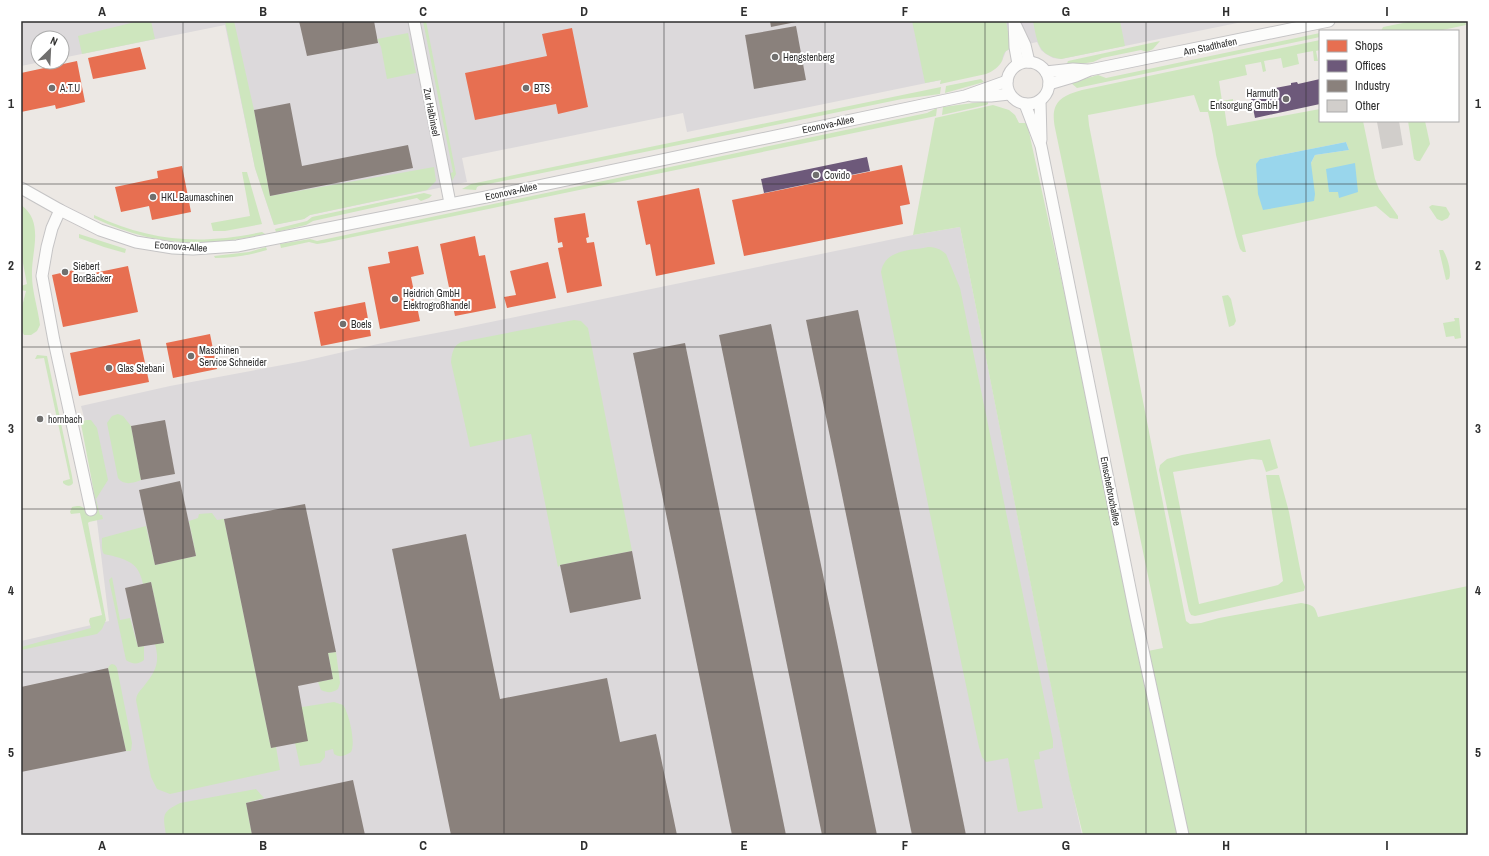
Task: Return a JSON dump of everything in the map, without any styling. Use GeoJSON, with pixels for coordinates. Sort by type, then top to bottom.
{"type":"FeatureCollection","features":[{"type":"Feature","properties":{"kind":"street","name":"Zur Halbinsel"},"geometry":{"type":"LineString","coordinates":[[414,21],[450,203]]}},
{"type":"Feature","properties":{"kind":"street","name":"Am Stadthafen"},"geometry":{"type":"LineString","coordinates":[[1049,84],[1090,70],[1329,21]]}},
{"type":"Feature","properties":{"kind":"street"},"geometry":{"type":"LineString","coordinates":[[1015,22],[1025,45],[1030,62]]}},
{"type":"Feature","properties":{"kind":"street"},"geometry":{"type":"LineString","coordinates":[[1015,22],[1015,47],[1018,64]]}},
{"type":"Feature","properties":{"kind":"street"},"geometry":{"type":"LineString","coordinates":[[1030,62],[1042,67],[1046,72],[1049,84],[1048,92],[1040,101],[1034,104],[1025,104],[1014,99],[1009,94],[1007,81],[1012,69],[1018,64],[1030,62]]}},
{"type":"Feature","properties":{"kind":"street","name":"Am Stadthafen"},"geometry":{"type":"LineString","coordinates":[[1046,72],[1073,69],[1090,70]]}},
{"type":"Feature","properties":{"kind":"street","name":"Econova-Allee"},"geometry":{"type":"LineString","coordinates":[[21,188],[100,230],[136,242],[173,248],[200,249],[237,246],[486,197],[965,96],[1007,81]]}},
{"type":"Feature","properties":{"kind":"street","name":"Econova-Allee"},"geometry":{"type":"LineString","coordinates":[[965,96],[1009,94]]}},
{"type":"Feature","properties":{"kind":"street","name":"Emscherbruchallee"},"geometry":{"type":"LineString","coordinates":[[1040,101],[1041,146]]}},
{"type":"Feature","properties":{"kind":"street","name":"Emscherbruchallee"},"geometry":{"type":"LineString","coordinates":[[1025,104],[1041,146],[1136,618],[1183,835]]}},
{"type":"Feature","properties":{"kind":"street"},"geometry":{"type":"LineString","coordinates":[[60,210],[52,228],[42,276],[54,341],[91,510]]}},
{"type":"Feature","properties":{"kind":"shaded area"},"geometry":{"type":"Polygon","coordinates":[[[21,21],[1247,21],[1061,59],[1053,58],[1046,54],[1041,50],[1037,42],[1015,47],[1006,51],[1002,61],[940,84],[941,80],[687,132],[683,113],[462,158],[467,182],[310,215],[304,219],[274,225],[255,168],[225,25],[70,56],[70,30],[30,30],[30,64],[21,66],[21,21]]]}},
{"type":"Feature","properties":{"kind":"shaded area"},"geometry":{"type":"Polygon","coordinates":[[[960,227],[1082,835],[21,835],[21,641],[109,621],[85,421],[81,406],[170,386],[304,361],[378,344],[913,235],[960,227]]]}},
{"type":"Feature","properties":{"kind":"green space"},"geometry":{"type":"Polygon","coordinates":[[[135,21],[151,21],[155,39],[82,54],[78,36],[135,21]]]}},
{"type":"Feature","properties":{"kind":"green space"},"geometry":{"type":"Polygon","coordinates":[[[225,21],[234,21],[254,110],[270,196],[434,167],[436,181],[427,190],[310,215],[304,219],[274,225],[255,168],[225,21]]]}},
{"type":"Feature","properties":{"kind":"green space"},"geometry":{"type":"Polygon","coordinates":[[[423,21],[426,21],[456,174],[452,181],[449,174],[453,172],[423,21]]]}},
{"type":"Feature","properties":{"kind":"green space"},"geometry":{"type":"Polygon","coordinates":[[[912,21],[1006,21],[1011,48],[1005,52],[999,65],[986,74],[940,84],[941,80],[925,83],[912,21]]]}},
{"type":"Feature","properties":{"kind":"green space"},"geometry":{"type":"Polygon","coordinates":[[[1033,21],[1120,21],[1125,46],[1061,59],[1053,57],[1047,55],[1040,46],[1033,21]]]}},
{"type":"Feature","properties":{"kind":"green space"},"geometry":{"type":"Polygon","coordinates":[[[1413,21],[1465,21],[1466,25],[1443,30],[1382,30],[1383,27],[1413,21]]]}},
{"type":"Feature","properties":{"kind":"green space"},"geometry":{"type":"Polygon","coordinates":[[[408,33],[416,73],[387,79],[381,47],[377,39],[408,33]]]}},
{"type":"Feature","properties":{"kind":"green space"},"geometry":{"type":"Polygon","coordinates":[[[1319,33],[1319,37],[1077,88],[1071,83],[1098,75],[1106,78],[1319,33]]]}},
{"type":"Feature","properties":{"kind":"green space"},"geometry":{"type":"Polygon","coordinates":[[[1319,40],[1319,50],[1316,51],[1318,61],[1314,61],[1313,51],[1297,54],[1299,64],[1283,68],[1281,58],[1264,61],[1266,71],[1263,72],[1261,62],[1245,65],[1247,75],[1219,81],[1222,101],[1233,99],[1233,103],[1224,106],[1227,126],[1319,109],[1319,122],[1363,122],[1375,179],[1379,189],[1398,216],[1398,219],[1390,218],[1376,206],[1242,235],[1246,252],[1243,252],[1240,249],[1236,236],[1216,155],[1208,112],[1200,112],[1194,95],[1088,115],[1186,621],[1190,624],[1201,623],[1219,618],[1301,603],[1312,606],[1316,610],[1318,617],[1468,586],[1468,835],[1083,835],[1070,782],[960,227],[913,235],[935,118],[993,105],[1009,110],[1015,115],[1019,123],[1027,123],[1143,652],[1163,648],[1055,128],[1054,112],[1058,102],[1062,98],[1074,92],[1319,40]],[[1346,142],[1260,159],[1311,163],[1315,155],[1349,150],[1346,142]]]}},
{"type":"Feature","properties":{"kind":"green space"},"geometry":{"type":"Polygon","coordinates":[[[1160,41],[1153,49],[1147,52],[1141,50],[1102,58],[1093,62],[1066,66],[1068,61],[1160,41]]]}},
{"type":"Feature","properties":{"kind":"green space"},"geometry":{"type":"Polygon","coordinates":[[[981,79],[984,82],[945,93],[946,86],[981,79]]]}},
{"type":"Feature","properties":{"kind":"green space"},"geometry":{"type":"Polygon","coordinates":[[[941,87],[940,94],[902,99],[479,186],[476,190],[462,189],[471,184],[941,87]]]}},
{"type":"Feature","properties":{"kind":"green space"},"geometry":{"type":"Polygon","coordinates":[[[988,101],[988,104],[986,105],[942,115],[943,107],[988,101]]]}},
{"type":"Feature","properties":{"kind":"green space"},"geometry":{"type":"Polygon","coordinates":[[[937,108],[936,116],[324,243],[317,244],[309,242],[281,248],[280,244],[310,239],[317,241],[927,113],[937,108]]]}},
{"type":"Feature","properties":{"kind":"green space"},"geometry":{"type":"Polygon","coordinates":[[[1408,122],[1425,122],[1430,144],[1420,161],[1414,159],[1408,122]]]}},
{"type":"Feature","properties":{"kind":"green space"},"geometry":{"type":"Polygon","coordinates":[[[242,172],[247,172],[262,224],[225,231],[213,231],[211,223],[250,216],[242,172]]]}},
{"type":"Feature","properties":{"kind":"green space"},"geometry":{"type":"Polygon","coordinates":[[[424,193],[432,195],[421,201],[417,198],[313,221],[306,225],[276,232],[275,229],[307,221],[312,217],[424,193]]]}},
{"type":"Feature","properties":{"kind":"green space"},"geometry":{"type":"Polygon","coordinates":[[[21,205],[33,220],[35,229],[32,281],[40,325],[37,331],[31,335],[24,335],[20,319],[26,291],[21,290],[21,286],[27,284],[21,253],[21,205]]]}},
{"type":"Feature","properties":{"kind":"green space"},"geometry":{"type":"Polygon","coordinates":[[[1432,205],[1446,207],[1450,214],[1448,218],[1442,221],[1437,219],[1429,207],[1432,205]]]}},
{"type":"Feature","properties":{"kind":"green space"},"geometry":{"type":"Polygon","coordinates":[[[94,215],[115,224],[156,236],[218,239],[262,232],[265,234],[220,241],[178,242],[137,234],[94,218],[94,215]]]}},
{"type":"Feature","properties":{"kind":"green space"},"geometry":{"type":"Polygon","coordinates":[[[79,234],[126,249],[125,253],[79,238],[79,234]]]}},
{"type":"Feature","properties":{"kind":"green space"},"geometry":{"type":"Polygon","coordinates":[[[266,247],[267,250],[241,256],[215,258],[214,256],[249,252],[266,247]]]}},
{"type":"Feature","properties":{"kind":"green space"},"geometry":{"type":"Polygon","coordinates":[[[933,247],[946,254],[960,288],[1053,741],[1053,748],[1039,752],[1040,759],[1034,760],[1043,808],[1018,812],[1008,758],[986,762],[982,757],[930,514],[881,272],[883,264],[893,255],[899,252],[933,247]]]}},
{"type":"Feature","properties":{"kind":"green space"},"geometry":{"type":"Polygon","coordinates":[[[1439,250],[1443,250],[1449,264],[1450,276],[1449,279],[1446,280],[1439,250]]]}},
{"type":"Feature","properties":{"kind":"green space"},"geometry":{"type":"Polygon","coordinates":[[[1228,295],[1231,299],[1236,321],[1234,325],[1229,327],[1222,296],[1228,295]]]}},
{"type":"Feature","properties":{"kind":"green space"},"geometry":{"type":"Polygon","coordinates":[[[1454,318],[1459,318],[1461,338],[1455,339],[1454,336],[1446,337],[1443,323],[1455,321],[1454,318]]]}},
{"type":"Feature","properties":{"kind":"green space"},"geometry":{"type":"Polygon","coordinates":[[[574,320],[581,321],[588,328],[632,551],[560,565],[558,567],[531,434],[470,447],[451,362],[453,350],[461,342],[574,320]]]}},
{"type":"Feature","properties":{"kind":"green space"},"geometry":{"type":"Polygon","coordinates":[[[37,355],[47,356],[72,476],[73,483],[70,486],[63,483],[63,481],[70,479],[44,358],[35,359],[37,355]]]}},
{"type":"Feature","properties":{"kind":"green space"},"geometry":{"type":"Polygon","coordinates":[[[118,414],[123,416],[131,426],[141,480],[132,483],[120,481],[118,478],[107,423],[112,416],[118,414]]]}},
{"type":"Feature","properties":{"kind":"green space"},"geometry":{"type":"Polygon","coordinates":[[[91,420],[97,428],[108,480],[96,499],[100,515],[102,515],[103,519],[88,523],[106,620],[102,629],[97,634],[21,650],[21,647],[91,628],[89,621],[90,618],[102,615],[80,513],[71,514],[70,512],[72,507],[77,506],[87,510],[96,510],[97,508],[81,424],[82,421],[91,420]]]}},
{"type":"Feature","properties":{"kind":"green space"},"geometry":{"type":"Polygon","coordinates":[[[1270,439],[1278,468],[1266,472],[1262,460],[1252,459],[1173,472],[1199,604],[1278,585],[1283,581],[1266,475],[1279,475],[1289,512],[1302,579],[1305,587],[1304,591],[1195,616],[1191,615],[1159,470],[1160,465],[1167,459],[1182,455],[1270,439]]]}},
{"type":"Feature","properties":{"kind":"green space"},"geometry":{"type":"Polygon","coordinates":[[[212,513],[217,520],[224,519],[271,748],[276,747],[280,770],[170,794],[157,789],[151,777],[136,700],[138,694],[151,676],[156,666],[157,656],[155,644],[164,642],[151,582],[143,584],[139,572],[129,562],[104,554],[102,548],[102,538],[146,526],[155,565],[196,556],[189,521],[198,518],[199,514],[212,513]]]}},
{"type":"Feature","properties":{"kind":"green space"},"geometry":{"type":"Polygon","coordinates":[[[112,577],[120,620],[130,618],[138,647],[144,646],[144,660],[140,663],[133,663],[126,660],[109,580],[112,577]]]}},
{"type":"Feature","properties":{"kind":"green space"},"geometry":{"type":"Polygon","coordinates":[[[336,652],[340,683],[338,689],[332,692],[326,692],[321,690],[318,682],[333,679],[328,653],[336,652]]]}},
{"type":"Feature","properties":{"kind":"green space"},"geometry":{"type":"Polygon","coordinates":[[[112,664],[117,668],[132,743],[131,751],[126,751],[108,668],[112,664]]]}},
{"type":"Feature","properties":{"kind":"green space"},"geometry":{"type":"Polygon","coordinates":[[[334,702],[343,705],[347,714],[353,742],[351,752],[341,756],[334,754],[333,749],[325,751],[325,757],[320,763],[300,766],[295,743],[302,707],[334,702]]]}},
{"type":"Feature","properties":{"kind":"green space"},"geometry":{"type":"Polygon","coordinates":[[[256,789],[264,798],[246,803],[252,835],[166,835],[164,823],[165,815],[169,809],[174,806],[180,803],[256,789]]]}},
{"type":"Feature","properties":{"kind":"water"},"geometry":{"type":"Polygon","coordinates":[[[1346,142],[1349,150],[1315,155],[1311,163],[1315,194],[1314,201],[1263,210],[1258,194],[1256,164],[1260,159],[1346,142]]]}},
{"type":"Feature","properties":{"kind":"water"},"geometry":{"type":"Polygon","coordinates":[[[1355,163],[1358,192],[1339,198],[1338,192],[1329,192],[1326,169],[1355,163]]]}},
{"type":"Feature","properties":{"kind":"building: Shops","name":"BTS"},"geometry":{"type":"Polygon","coordinates":[[[572,28],[588,107],[558,114],[556,104],[475,120],[465,73],[547,56],[542,34],[572,28]]]}},
{"type":"Feature","properties":{"kind":"building: Shops"},"geometry":{"type":"Polygon","coordinates":[[[140,47],[146,69],[93,79],[88,58],[140,47]]]}},
{"type":"Feature","properties":{"kind":"building: Shops","name":"A.T.U"},"geometry":{"type":"Polygon","coordinates":[[[77,61],[85,102],[56,109],[55,105],[21,112],[21,73],[35,70],[70,70],[70,62],[77,61]]]}},
{"type":"Feature","properties":{"kind":"building: Shops"},"geometry":{"type":"Polygon","coordinates":[[[902,165],[910,204],[900,206],[903,224],[744,256],[732,200],[902,165]]]}},
{"type":"Feature","properties":{"kind":"building: Shops","name":"HKL Baumaschinen"},"geometry":{"type":"Polygon","coordinates":[[[182,166],[191,212],[152,220],[149,206],[121,212],[115,187],[158,178],[157,171],[182,166]]]}},
{"type":"Feature","properties":{"kind":"building: Shops"},"geometry":{"type":"Polygon","coordinates":[[[699,188],[715,264],[656,276],[650,244],[646,245],[637,201],[699,188]]]}},
{"type":"Feature","properties":{"kind":"building: Shops"},"geometry":{"type":"Polygon","coordinates":[[[585,213],[589,237],[586,238],[587,243],[594,242],[602,286],[567,293],[558,248],[563,247],[562,242],[558,243],[554,218],[585,213]]]}},
{"type":"Feature","properties":{"kind":"building: Shops"},"geometry":{"type":"Polygon","coordinates":[[[475,236],[479,256],[485,255],[496,308],[455,316],[440,244],[475,236]]]}},
{"type":"Feature","properties":{"kind":"building: Shops","name":"Heidrich GmbH Elektrogroßhandel"},"geometry":{"type":"Polygon","coordinates":[[[418,246],[424,274],[411,277],[420,321],[380,329],[368,267],[390,263],[388,252],[418,246]]]}},
{"type":"Feature","properties":{"kind":"building: Shops"},"geometry":{"type":"Polygon","coordinates":[[[548,262],[556,298],[507,308],[504,297],[516,295],[510,271],[548,262]]]}},
{"type":"Feature","properties":{"kind":"building: Shops","name":"Siebert BorBäcker"},"geometry":{"type":"Polygon","coordinates":[[[128,266],[138,312],[63,327],[52,275],[74,270],[75,277],[128,266]]]}},
{"type":"Feature","properties":{"kind":"building: Shops","name":"Boels"},"geometry":{"type":"Polygon","coordinates":[[[365,302],[371,336],[321,346],[314,312],[365,302]]]}},
{"type":"Feature","properties":{"kind":"building: Shops","name":"Maschinen Service Schneider"},"geometry":{"type":"Polygon","coordinates":[[[210,334],[217,369],[173,378],[166,343],[210,334]]]}},
{"type":"Feature","properties":{"kind":"building: Shops","name":"Glas Stebani"},"geometry":{"type":"Polygon","coordinates":[[[140,339],[149,382],[79,396],[70,353],[140,339]]]}},
{"type":"Feature","properties":{"kind":"building: Offices","name":"Harmuth Entsorgung GmbH"},"geometry":{"type":"Polygon","coordinates":[[[1319,79],[1319,104],[1255,118],[1250,93],[1291,85],[1291,83],[1297,82],[1298,84],[1319,79]]]}},
{"type":"Feature","properties":{"kind":"building: Offices","name":"Covido"},"geometry":{"type":"Polygon","coordinates":[[[867,157],[870,171],[764,193],[761,179],[867,157]]]}},
{"type":"Feature","properties":{"kind":"building: Industry"},"geometry":{"type":"Polygon","coordinates":[[[299,21],[374,21],[378,43],[307,56],[299,21]]]}},
{"type":"Feature","properties":{"kind":"building: Industry","name":"Hengstenberg"},"geometry":{"type":"Polygon","coordinates":[[[770,21],[796,21],[796,22],[771,27],[770,21]]]}},
{"type":"Feature","properties":{"kind":"building: Industry","name":"Hengstenberg"},"geometry":{"type":"Polygon","coordinates":[[[796,26],[806,80],[754,89],[745,35],[796,26]]]}},
{"type":"Feature","properties":{"kind":"building: Industry"},"geometry":{"type":"Polygon","coordinates":[[[290,103],[302,166],[408,145],[413,168],[270,196],[254,110],[290,103]]]}},
{"type":"Feature","properties":{"kind":"building: Industry"},"geometry":{"type":"Polygon","coordinates":[[[858,310],[966,835],[912,835],[806,320],[858,310]]]}},
{"type":"Feature","properties":{"kind":"building: Industry"},"geometry":{"type":"Polygon","coordinates":[[[771,324],[877,835],[822,835],[719,335],[771,324]]]}},
{"type":"Feature","properties":{"kind":"building: Industry"},"geometry":{"type":"Polygon","coordinates":[[[685,343],[786,835],[732,835],[633,353],[685,343]]]}},
{"type":"Feature","properties":{"kind":"building: Industry"},"geometry":{"type":"Polygon","coordinates":[[[165,420],[175,474],[141,480],[131,426],[165,420]]]}},
{"type":"Feature","properties":{"kind":"building: Industry"},"geometry":{"type":"Polygon","coordinates":[[[180,481],[196,556],[155,565],[139,490],[180,481]]]}},
{"type":"Feature","properties":{"kind":"building: Industry"},"geometry":{"type":"Polygon","coordinates":[[[305,504],[336,652],[328,653],[333,679],[298,686],[308,741],[271,748],[224,519],[305,504]]]}},
{"type":"Feature","properties":{"kind":"building: Industry"},"geometry":{"type":"Polygon","coordinates":[[[466,534],[500,699],[607,678],[620,742],[656,734],[677,835],[451,835],[392,549],[466,534]]]}},
{"type":"Feature","properties":{"kind":"building: Industry"},"geometry":{"type":"Polygon","coordinates":[[[632,551],[641,599],[570,613],[560,565],[632,551]]]}},
{"type":"Feature","properties":{"kind":"building: Industry"},"geometry":{"type":"Polygon","coordinates":[[[151,582],[164,643],[138,647],[125,588],[151,582]]]}},
{"type":"Feature","properties":{"kind":"building: Industry"},"geometry":{"type":"Polygon","coordinates":[[[108,668],[126,751],[21,772],[21,687],[108,668]]]}},
{"type":"Feature","properties":{"kind":"building: Industry"},"geometry":{"type":"Polygon","coordinates":[[[353,780],[365,835],[252,835],[246,803],[353,780]]]}},
{"type":"Feature","properties":{"kind":"building: Other"},"geometry":{"type":"Polygon","coordinates":[[[1377,122],[1399,122],[1403,145],[1382,149],[1377,122]]]}},
{"type":"Feature","properties":{"kind":"place","name":"Hengstenberg"},"geometry":{"type":"Point","coordinates":[775,57]}},
{"type":"Feature","properties":{"kind":"place","name":"A.T.U"},"geometry":{"type":"Point","coordinates":[52,88]}},
{"type":"Feature","properties":{"kind":"place","name":"BTS"},"geometry":{"type":"Point","coordinates":[526,88]}},
{"type":"Feature","properties":{"kind":"place","name":"Harmuth Entsorgung GmbH"},"geometry":{"type":"Point","coordinates":[1286,99]}},
{"type":"Feature","properties":{"kind":"place","name":"Covido"},"geometry":{"type":"Point","coordinates":[816,175]}},
{"type":"Feature","properties":{"kind":"place","name":"HKL Baumaschinen"},"geometry":{"type":"Point","coordinates":[153,197]}},
{"type":"Feature","properties":{"kind":"place","name":"Siebert BorBäcker"},"geometry":{"type":"Point","coordinates":[65,272]}},
{"type":"Feature","properties":{"kind":"place","name":"Heidrich GmbH Elektrogroßhandel"},"geometry":{"type":"Point","coordinates":[395,299]}},
{"type":"Feature","properties":{"kind":"place","name":"Boels"},"geometry":{"type":"Point","coordinates":[343,324]}},
{"type":"Feature","properties":{"kind":"place","name":"Maschinen Service Schneider"},"geometry":{"type":"Point","coordinates":[191,356]}},
{"type":"Feature","properties":{"kind":"place","name":"Glas Stebani"},"geometry":{"type":"Point","coordinates":[109,368]}},
{"type":"Feature","properties":{"kind":"place","name":"hornbach"},"geometry":{"type":"Point","coordinates":[40,419]}}]}
